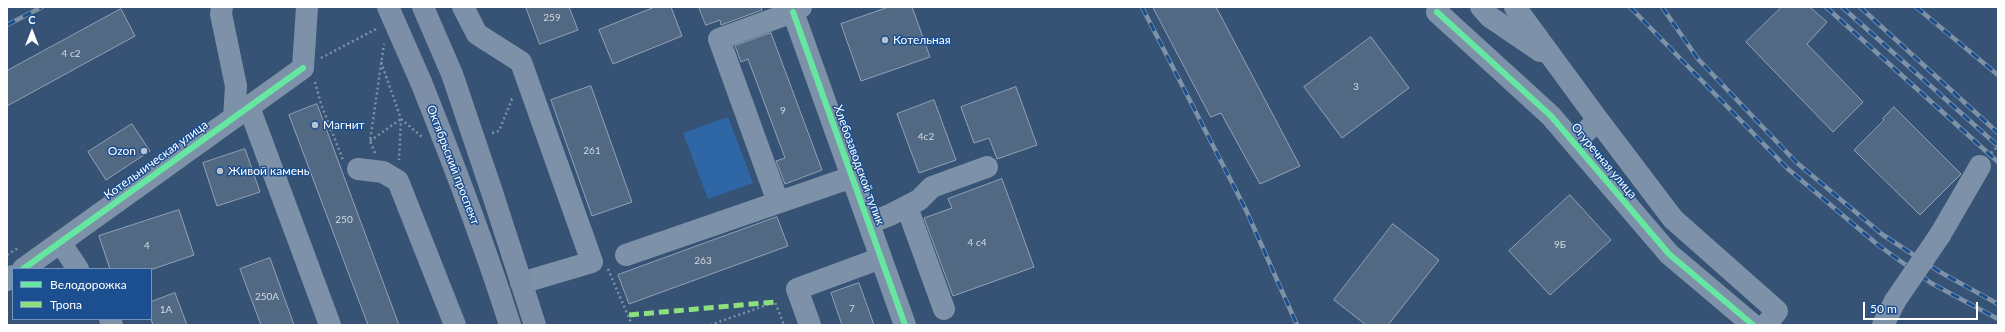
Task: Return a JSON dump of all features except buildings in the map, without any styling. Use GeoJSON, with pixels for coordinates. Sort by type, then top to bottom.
{"type":"FeatureCollection","features":[{"type":"Feature","properties":{"kind":"main road","name":"Октябрьский проспект"},"geometry":{"type":"LineString","coordinates":[[388,7],[421,82],[455,166],[493,272],[510,325]]}},
{"type":"Feature","properties":{"kind":"main road"},"geometry":{"type":"LineString","coordinates":[[423,7],[452,74],[535,325]]}},
{"type":"Feature","properties":{"kind":"street"},"geometry":{"type":"LineString","coordinates":[[222,7],[221,14],[241,112],[330,325]]}},
{"type":"Feature","properties":{"kind":"street"},"geometry":{"type":"LineString","coordinates":[[307,7],[307,66]]}},
{"type":"Feature","properties":{"kind":"street"},"geometry":{"type":"LineString","coordinates":[[463,7],[477,34],[521,62],[592,262],[521,283]]}},
{"type":"Feature","properties":{"kind":"street"},"geometry":{"type":"LineString","coordinates":[[1480,7],[1490,17],[1555,61]]}},
{"type":"Feature","properties":{"kind":"street"},"geometry":{"type":"LineString","coordinates":[[1514,7],[1673,219],[1777,311],[1766,325]]}},
{"type":"Feature","properties":{"kind":"street"},"geometry":{"type":"LineString","coordinates":[[778,202],[719,40],[797,10]]}},
{"type":"Feature","properties":{"kind":"street","name":"Хлебозаводской тупик"},"geometry":{"type":"LineString","coordinates":[[797,10],[852,176],[905,325]]}},
{"type":"Feature","properties":{"kind":"street","name":"Огуречная улица"},"geometry":{"type":"LineString","coordinates":[[1437,12],[1551,116],[1669,254],[1753,325]]}},
{"type":"Feature","properties":{"kind":"street","name":"Котельническая улица"},"geometry":{"type":"LineString","coordinates":[[24,268],[307,66]]}},
{"type":"Feature","properties":{"kind":"street"},"geometry":{"type":"LineString","coordinates":[[1574,143],[1598,120]]}},
{"type":"Feature","properties":{"kind":"street"},"geometry":{"type":"LineString","coordinates":[[1883,325],[1895,300],[1940,235],[1980,166]]}},
{"type":"Feature","properties":{"kind":"street"},"geometry":{"type":"LineString","coordinates":[[869,223],[907,207],[919,200],[932,187],[987,167]]}},
{"type":"Feature","properties":{"kind":"street"},"geometry":{"type":"LineString","coordinates":[[358,169],[391,176],[455,325]]}},
{"type":"Feature","properties":{"kind":"street"},"geometry":{"type":"LineString","coordinates":[[626,255],[852,176]]}},
{"type":"Feature","properties":{"kind":"street"},"geometry":{"type":"LineString","coordinates":[[907,207],[944,309]]}},
{"type":"Feature","properties":{"kind":"street"},"geometry":{"type":"LineString","coordinates":[[60,242],[77,268]]}},
{"type":"Feature","properties":{"kind":"street"},"geometry":{"type":"LineString","coordinates":[[810,325],[798,289],[881,258]]}},
{"type":"Feature","properties":{"kind":"path"},"geometry":{"type":"LineString","coordinates":[[358,169],[347,169],[307,66],[378,28],[380,33]]}},
{"type":"Feature","properties":{"kind":"path"},"geometry":{"type":"LineString","coordinates":[[382,39],[384,44],[370,141],[391,176]]}},
{"type":"Feature","properties":{"kind":"path"},"geometry":{"type":"LineString","coordinates":[[381,62],[401,119],[391,176]]}},
{"type":"Feature","properties":{"kind":"path"},"geometry":{"type":"LineString","coordinates":[[488,135],[499,131],[512,99]]}},
{"type":"Feature","properties":{"kind":"path"},"geometry":{"type":"LineString","coordinates":[[401,119],[424,139]]}},
{"type":"Feature","properties":{"kind":"path"},"geometry":{"type":"LineString","coordinates":[[370,141],[401,119]]}},
{"type":"Feature","properties":{"kind":"path"},"geometry":{"type":"LineString","coordinates":[[710,325],[775,302],[784,325]]}},
{"type":"Feature","properties":{"kind":"shaded area"},"geometry":{"type":"Polygon","coordinates":[[[728,117],[753,183],[708,199],[683,133],[728,117]]]}},
{"type":"Feature","properties":{"kind":"railway"},"geometry":{"type":"LineString","coordinates":[[7,25],[42,7]]}},
{"type":"Feature","properties":{"kind":"railway"},"geometry":{"type":"LineString","coordinates":[[1142,7],[1246,210],[1297,325]]}},
{"type":"Feature","properties":{"kind":"railway"},"geometry":{"type":"LineString","coordinates":[[1630,7],[1788,169],[1878,245],[1931,283],[1998,319]]}},
{"type":"Feature","properties":{"kind":"railway"},"geometry":{"type":"LineString","coordinates":[[1662,7],[1698,59],[1796,162],[1883,235],[1940,272],[1998,304]]}},
{"type":"Feature","properties":{"kind":"railway"},"geometry":{"type":"LineString","coordinates":[[1826,7],[1998,162]]}},
{"type":"Feature","properties":{"kind":"railway"},"geometry":{"type":"LineString","coordinates":[[1842,7],[1998,146]]}},
{"type":"Feature","properties":{"kind":"railway"},"geometry":{"type":"LineString","coordinates":[[1860,7],[1998,133]]}},
{"type":"Feature","properties":{"kind":"railway"},"geometry":{"type":"LineString","coordinates":[[1916,7],[1998,75]]}},
{"type":"Feature","properties":{"kind":"marked path"},"geometry":{"type":"LineString","coordinates":[[629,315],[775,302]]}},
{"type":"Feature","properties":{"kind":"cycle path"},"geometry":{"type":"LineString","coordinates":[[793,12],[905,325]]}},
{"type":"Feature","properties":{"kind":"cycle path"},"geometry":{"type":"LineString","coordinates":[[1437,12],[1551,116],[1669,254],[1753,325]]}},
{"type":"Feature","properties":{"kind":"cycle path"},"geometry":{"type":"LineString","coordinates":[[24,268],[303,68]]}},
{"type":"Feature","properties":{"kind":"place","name":"Котельная"},"geometry":{"type":"Point","coordinates":[885,40]}},
{"type":"Feature","properties":{"kind":"place","name":"Магнит"},"geometry":{"type":"Point","coordinates":[315,125]}},
{"type":"Feature","properties":{"kind":"place","name":"Ozon"},"geometry":{"type":"Point","coordinates":[144,151]}},
{"type":"Feature","properties":{"kind":"place","name":"Живой камень"},"geometry":{"type":"Point","coordinates":[220,171]}}]}
